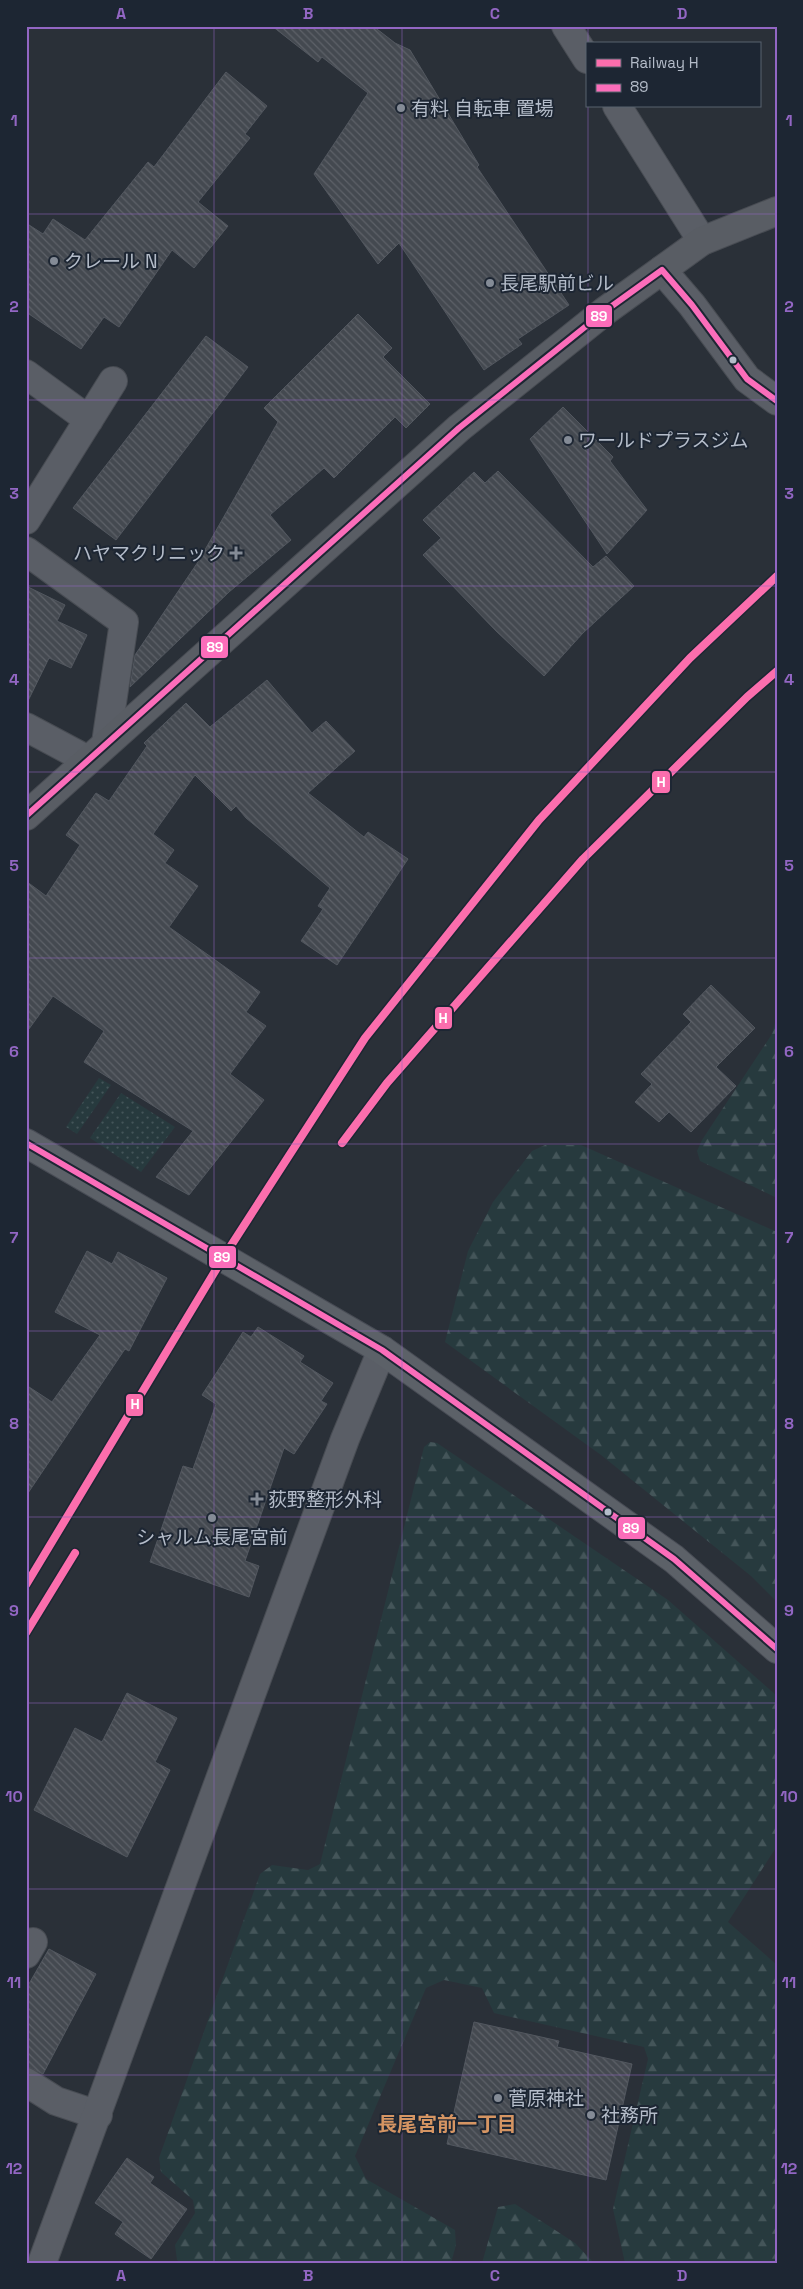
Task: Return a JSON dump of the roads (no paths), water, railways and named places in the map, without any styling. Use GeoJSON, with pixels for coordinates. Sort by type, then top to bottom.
{"type":"FeatureCollection","features":[{"type":"Feature","properties":{"kind":"main road"},"geometry":{"type":"LineString","coordinates":[[26,816],[459,428],[605,311],[702,241],[777,211]]}},
{"type":"Feature","properties":{"kind":"main road"},"geometry":{"type":"LineString","coordinates":[[26,1143],[382,1350],[674,1559],[777,1649]]}},
{"type":"Feature","properties":{"kind":"street"},"geometry":{"type":"LineString","coordinates":[[566,26],[586,57]]}},
{"type":"Feature","properties":{"kind":"street"},"geometry":{"type":"LineString","coordinates":[[618,108],[702,241]]}},
{"type":"Feature","properties":{"kind":"street"},"geometry":{"type":"LineString","coordinates":[[662,270],[692,305],[746,379],[777,401]]}},
{"type":"Feature","properties":{"kind":"street"},"geometry":{"type":"LineString","coordinates":[[26,374],[89,420]]}},
{"type":"Feature","properties":{"kind":"street"},"geometry":{"type":"LineString","coordinates":[[26,520],[113,381]]}},
{"type":"Feature","properties":{"kind":"street"},"geometry":{"type":"LineString","coordinates":[[26,550],[124,622],[97,752],[26,727]]}},
{"type":"Feature","properties":{"kind":"street"},"geometry":{"type":"LineString","coordinates":[[42,2263],[345,1439],[382,1350]]}},
{"type":"Feature","properties":{"kind":"street"},"geometry":{"type":"LineString","coordinates":[[26,2082],[56,2101],[98,2115]]}},
{"type":"Feature","properties":{"kind":"rail line","name":"H"},"geometry":{"type":"LineString","coordinates":[[26,1585],[223,1258],[365,1038],[539,820],[690,658],[777,576]]}},
{"type":"Feature","properties":{"kind":"rail line","name":"H"},"geometry":{"type":"LineString","coordinates":[[342,1143],[387,1083],[583,859],[747,697],[777,671]]}},
{"type":"Feature","properties":{"kind":"rail line","name":"H"},"geometry":{"type":"LineString","coordinates":[[26,1633],[75,1553]]}},
{"type":"Feature","properties":{"kind":"place","name":"有料 自転車 置場"},"geometry":{"type":"Point","coordinates":[401,108]}},
{"type":"Feature","properties":{"kind":"place","name":"クレール N"},"geometry":{"type":"Point","coordinates":[54,261]}},
{"type":"Feature","properties":{"kind":"place","name":"長尾駅前ビル"},"geometry":{"type":"Point","coordinates":[490,283]}},
{"type":"Feature","properties":{"kind":"place","name":"ワールドプラスジム"},"geometry":{"type":"Point","coordinates":[568,440]}},
{"type":"Feature","properties":{"kind":"place","name":"ハヤマクリニック"},"geometry":{"type":"Point","coordinates":[236,553]}},
{"type":"Feature","properties":{"kind":"place","name":"荻野整形外科"},"geometry":{"type":"Point","coordinates":[257,1499]}},
{"type":"Feature","properties":{"kind":"place","name":"シャルム長尾宮前"},"geometry":{"type":"Point","coordinates":[212,1518]}},
{"type":"Feature","properties":{"kind":"place","name":"菅原神社"},"geometry":{"type":"Point","coordinates":[498,2098]}},
{"type":"Feature","properties":{"kind":"place","name":"社務所"},"geometry":{"type":"Point","coordinates":[591,2115]}},
{"type":"Feature","properties":{"kind":"district","name":"長尾宮前一丁目"},"geometry":{"type":"Point","coordinates":[447,2124]}}]}
